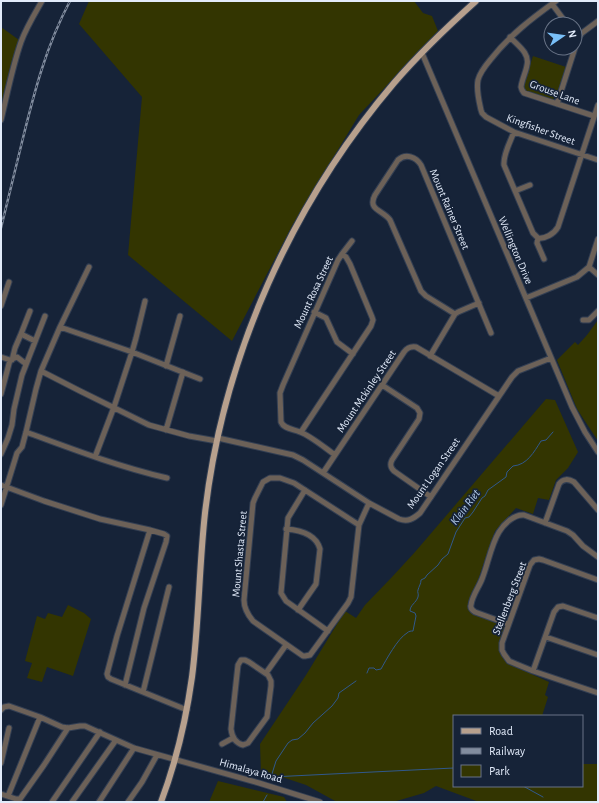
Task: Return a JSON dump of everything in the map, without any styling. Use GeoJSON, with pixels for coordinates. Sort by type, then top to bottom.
{"type":"FeatureCollection","features":[{"type":"Feature","properties":{"kind":"main road"},"geometry":{"type":"LineString","coordinates":[[161,802],[176,759],[187,710],[193,668],[201,550],[210,479],[218,439],[234,376],[253,321],[274,272],[298,224],[327,174],[357,131],[395,82],[441,33],[476,1]]}},
{"type":"Feature","properties":{"kind":"street"},"geometry":{"type":"LineString","coordinates":[[1,120],[21,42],[25,31],[42,1]]}},
{"type":"Feature","properties":{"kind":"street"},"geometry":{"type":"LineString","coordinates":[[554,2],[562,16]]}},
{"type":"Feature","properties":{"kind":"street","name":"Kingfisher Street"},"geometry":{"type":"LineString","coordinates":[[554,2],[510,37],[482,70],[477,81],[481,110],[484,115],[494,122],[514,132],[598,160]]}},
{"type":"Feature","properties":{"kind":"street"},"geometry":{"type":"LineString","coordinates":[[583,32],[598,21]]}},
{"type":"Feature","properties":{"kind":"street","name":"Grouse Lane"},"geometry":{"type":"LineString","coordinates":[[510,37],[528,57],[528,65],[522,84],[522,90],[524,93],[594,116]]}},
{"type":"Feature","properties":{"kind":"street","name":"Wellington Drive"},"geometry":{"type":"LineString","coordinates":[[422,53],[576,415],[598,452]]}},
{"type":"Feature","properties":{"kind":"street"},"geometry":{"type":"LineString","coordinates":[[557,104],[572,56]]}},
{"type":"Feature","properties":{"kind":"street"},"geometry":{"type":"LineString","coordinates":[[514,132],[504,162],[505,168],[532,232],[538,238],[542,238],[556,231],[598,105]]}},
{"type":"Feature","properties":{"kind":"street","name":"Mount Rainer Street"},"geometry":{"type":"LineString","coordinates":[[455,314],[422,292],[390,220],[387,216],[375,208],[373,204],[372,201],[375,195],[400,157],[412,157],[420,162],[491,333]]}},
{"type":"Feature","properties":{"kind":"street"},"geometry":{"type":"LineString","coordinates":[[515,191],[530,185]]}},
{"type":"Feature","properties":{"kind":"street"},"geometry":{"type":"LineString","coordinates":[[538,238],[537,243],[544,258]]}},
{"type":"Feature","properties":{"kind":"street"},"geometry":{"type":"LineString","coordinates":[[526,298],[577,277],[589,267],[598,238]]}},
{"type":"Feature","properties":{"kind":"street"},"geometry":{"type":"LineString","coordinates":[[342,254],[352,241]]}},
{"type":"Feature","properties":{"kind":"street","name":"Mount Rosa Street"},"geometry":{"type":"LineString","coordinates":[[301,432],[372,326],[373,320],[370,312],[350,264],[346,257],[342,254],[314,312],[282,385],[280,393],[282,424],[286,427],[301,432],[335,455]]}},
{"type":"Feature","properties":{"kind":"street"},"geometry":{"type":"LineString","coordinates":[[1,504],[17,453],[21,448],[26,432],[41,371],[89,267]]}},
{"type":"Feature","properties":{"kind":"street"},"geometry":{"type":"LineString","coordinates":[[589,267],[598,275]]}},
{"type":"Feature","properties":{"kind":"street"},"geometry":{"type":"LineString","coordinates":[[1,306],[9,282]]}},
{"type":"Feature","properties":{"kind":"street"},"geometry":{"type":"LineString","coordinates":[[95,457],[114,407],[132,352],[144,301]]}},
{"type":"Feature","properties":{"kind":"street"},"geometry":{"type":"LineString","coordinates":[[430,356],[455,314],[479,303]]}},
{"type":"Feature","properties":{"kind":"street"},"geometry":{"type":"LineString","coordinates":[[1,394],[15,348],[30,311]]}},
{"type":"Feature","properties":{"kind":"street"},"geometry":{"type":"LineString","coordinates":[[583,320],[590,319],[598,311]]}},
{"type":"Feature","properties":{"kind":"street"},"geometry":{"type":"LineString","coordinates":[[314,312],[326,318],[337,342],[353,354]]}},
{"type":"Feature","properties":{"kind":"street"},"geometry":{"type":"LineString","coordinates":[[1,454],[12,425],[22,375],[45,316]]}},
{"type":"Feature","properties":{"kind":"street"},"geometry":{"type":"LineString","coordinates":[[166,366],[180,316]]}},
{"type":"Feature","properties":{"kind":"street"},"geometry":{"type":"LineString","coordinates":[[60,327],[132,352],[200,379]]}},
{"type":"Feature","properties":{"kind":"street"},"geometry":{"type":"LineString","coordinates":[[21,334],[35,341]]}},
{"type":"Feature","properties":{"kind":"street","name":"Mount Mckinley Street"},"geometry":{"type":"LineString","coordinates":[[323,473],[406,349],[416,347],[499,396]]}},
{"type":"Feature","properties":{"kind":"street"},"geometry":{"type":"LineString","coordinates":[[1,357],[11,360],[17,357],[26,364]]}},
{"type":"Feature","properties":{"kind":"street","name":"Mount Logan Street"},"geometry":{"type":"LineString","coordinates":[[41,371],[149,425],[189,436],[218,439],[292,455],[304,460],[369,503],[399,519],[408,520],[420,513],[512,377],[518,371],[551,358]]}},
{"type":"Feature","properties":{"kind":"street"},"geometry":{"type":"LineString","coordinates":[[166,430],[183,372]]}},
{"type":"Feature","properties":{"kind":"street"},"geometry":{"type":"LineString","coordinates":[[382,385],[417,408],[420,413],[419,419],[392,460],[391,467],[395,472],[431,496]]}},
{"type":"Feature","properties":{"kind":"street"},"geometry":{"type":"LineString","coordinates":[[26,432],[95,457],[166,478]]}},
{"type":"Feature","properties":{"kind":"street","name":"Mount Shasta Street"},"geometry":{"type":"LineString","coordinates":[[358,525],[290,481],[280,478],[270,478],[263,482],[254,498],[253,503],[244,605],[249,617],[302,656],[308,656],[328,631],[351,597],[358,525],[369,503]]}},
{"type":"Feature","properties":{"kind":"street"},"geometry":{"type":"LineString","coordinates":[[545,523],[557,488],[561,481],[564,480],[574,482],[598,510]]}},
{"type":"Feature","properties":{"kind":"street"},"geometry":{"type":"LineString","coordinates":[[1,485],[44,501],[167,536],[144,608],[125,685]]}},
{"type":"Feature","properties":{"kind":"street"},"geometry":{"type":"LineString","coordinates":[[305,490],[288,518],[281,593],[286,601],[328,631]]}},
{"type":"Feature","properties":{"kind":"street"},"geometry":{"type":"LineString","coordinates":[[508,624],[473,612],[470,607],[482,580],[498,536],[502,528],[513,517],[518,515],[524,516],[570,533],[583,546],[598,557]]}},
{"type":"Feature","properties":{"kind":"street"},"geometry":{"type":"LineString","coordinates":[[286,529],[303,531],[317,542],[320,548],[316,584],[298,610]]}},
{"type":"Feature","properties":{"kind":"street"},"geometry":{"type":"LineString","coordinates":[[150,530],[108,669],[108,676],[111,679],[187,710]]}},
{"type":"Feature","properties":{"kind":"street","name":"Stellenberg Street"},"geometry":{"type":"LineString","coordinates":[[598,580],[543,560],[534,560],[530,565],[508,624],[502,646],[502,650],[509,660],[533,671],[598,694]]}},
{"type":"Feature","properties":{"kind":"street"},"geometry":{"type":"LineString","coordinates":[[143,692],[169,587]]}},
{"type":"Feature","properties":{"kind":"street"},"geometry":{"type":"LineString","coordinates":[[533,671],[554,612],[560,606],[565,606],[598,618]]}},
{"type":"Feature","properties":{"kind":"street"},"geometry":{"type":"LineString","coordinates":[[546,637],[598,655]]}},
{"type":"Feature","properties":{"kind":"street"},"geometry":{"type":"LineString","coordinates":[[266,673],[286,645]]}},
{"type":"Feature","properties":{"kind":"street"},"geometry":{"type":"LineString","coordinates":[[241,660],[246,660],[266,673],[270,678],[271,686],[266,719],[247,744],[239,744],[233,738],[231,729],[238,663],[241,660]]}},
{"type":"Feature","properties":{"kind":"street"},"geometry":{"type":"LineString","coordinates":[[1,710],[4,707],[9,706],[68,728],[22,801],[1,794]]}},
{"type":"Feature","properties":{"kind":"street"},"geometry":{"type":"LineString","coordinates":[[8,796],[40,717]]}},
{"type":"Feature","properties":{"kind":"street","name":"Himalaya Road"},"geometry":{"type":"LineString","coordinates":[[68,728],[82,726],[100,732],[134,748],[273,787],[320,802]]}},
{"type":"Feature","properties":{"kind":"street"},"geometry":{"type":"LineString","coordinates":[[1,763],[2,753],[5,748],[9,728]]}},
{"type":"Feature","properties":{"kind":"street"},"geometry":{"type":"LineString","coordinates":[[52,802],[100,732]]}},
{"type":"Feature","properties":{"kind":"street"},"geometry":{"type":"LineString","coordinates":[[222,744],[233,738]]}},
{"type":"Feature","properties":{"kind":"street"},"geometry":{"type":"LineString","coordinates":[[72,802],[116,740]]}},
{"type":"Feature","properties":{"kind":"street"},"geometry":{"type":"LineString","coordinates":[[99,802],[134,748]]}},
{"type":"Feature","properties":{"kind":"street"},"geometry":{"type":"LineString","coordinates":[[128,802],[142,782],[157,755]]}},
{"type":"Feature","properties":{"kind":"green space"},"geometry":{"type":"Polygon","coordinates":[[[89,1],[414,1],[423,13],[432,16],[438,31],[359,115],[293,224],[232,341],[128,255],[142,97],[79,24],[89,1]]]}},
{"type":"Feature","properties":{"kind":"green space"},"geometry":{"type":"Polygon","coordinates":[[[1,27],[19,40],[10,71],[1,113],[1,27]]]}},
{"type":"Feature","properties":{"kind":"green space"},"geometry":{"type":"Polygon","coordinates":[[[533,56],[566,67],[556,97],[552,100],[525,91],[523,87],[533,56]]]}},
{"type":"Feature","properties":{"kind":"green space"},"geometry":{"type":"Polygon","coordinates":[[[598,320],[598,441],[577,409],[557,360],[575,342],[578,345],[598,320]]]}},
{"type":"Feature","properties":{"kind":"green space"},"geometry":{"type":"Polygon","coordinates":[[[546,399],[555,400],[578,452],[568,468],[556,480],[549,500],[538,498],[533,514],[516,508],[495,531],[469,606],[472,613],[505,627],[500,651],[507,663],[549,682],[545,695],[548,697],[542,715],[453,715],[453,787],[583,787],[583,764],[598,764],[598,802],[479,802],[436,786],[424,793],[393,802],[337,802],[306,785],[282,777],[261,774],[260,744],[306,675],[345,611],[356,618],[365,605],[415,552],[546,399]]]}},
{"type":"Feature","properties":{"kind":"green space"},"geometry":{"type":"Polygon","coordinates":[[[68,605],[84,613],[91,619],[73,676],[47,667],[42,682],[27,678],[32,663],[25,661],[37,616],[45,619],[48,613],[62,617],[68,605]]]}},
{"type":"Feature","properties":{"kind":"green space"},"geometry":{"type":"Polygon","coordinates":[[[218,781],[284,797],[287,802],[209,802],[218,781]]]}},
{"type":"Feature","properties":{"kind":"waterway","name":"Klein Riet"},"geometry":{"type":"LineString","coordinates":[[367,673],[369,668],[374,668],[376,670],[381,669],[400,639],[408,632],[413,631],[416,616],[415,613],[410,611],[410,609],[418,597],[421,580],[425,578],[448,554],[456,532],[465,518],[469,517],[488,490],[506,477],[507,472],[513,466],[526,461],[541,441],[546,440],[553,432]]}},
{"type":"Feature","properties":{"kind":"waterway"},"geometry":{"type":"LineString","coordinates":[[356,681],[339,693],[338,698],[332,706],[313,723],[305,733],[298,739],[292,740],[288,743],[276,761],[271,777],[453,768]]}},
{"type":"Feature","properties":{"kind":"waterway"},"geometry":{"type":"LineString","coordinates":[[525,787],[543,797]]}},
{"type":"Feature","properties":{"kind":"waterway","name":"Klein Riet"},"geometry":{"type":"LineString","coordinates":[[263,802],[267,795]]}},
{"type":"Feature","properties":{"kind":"railway"},"geometry":{"type":"LineString","coordinates":[[1,228],[36,88],[47,52],[70,1]]}}]}
